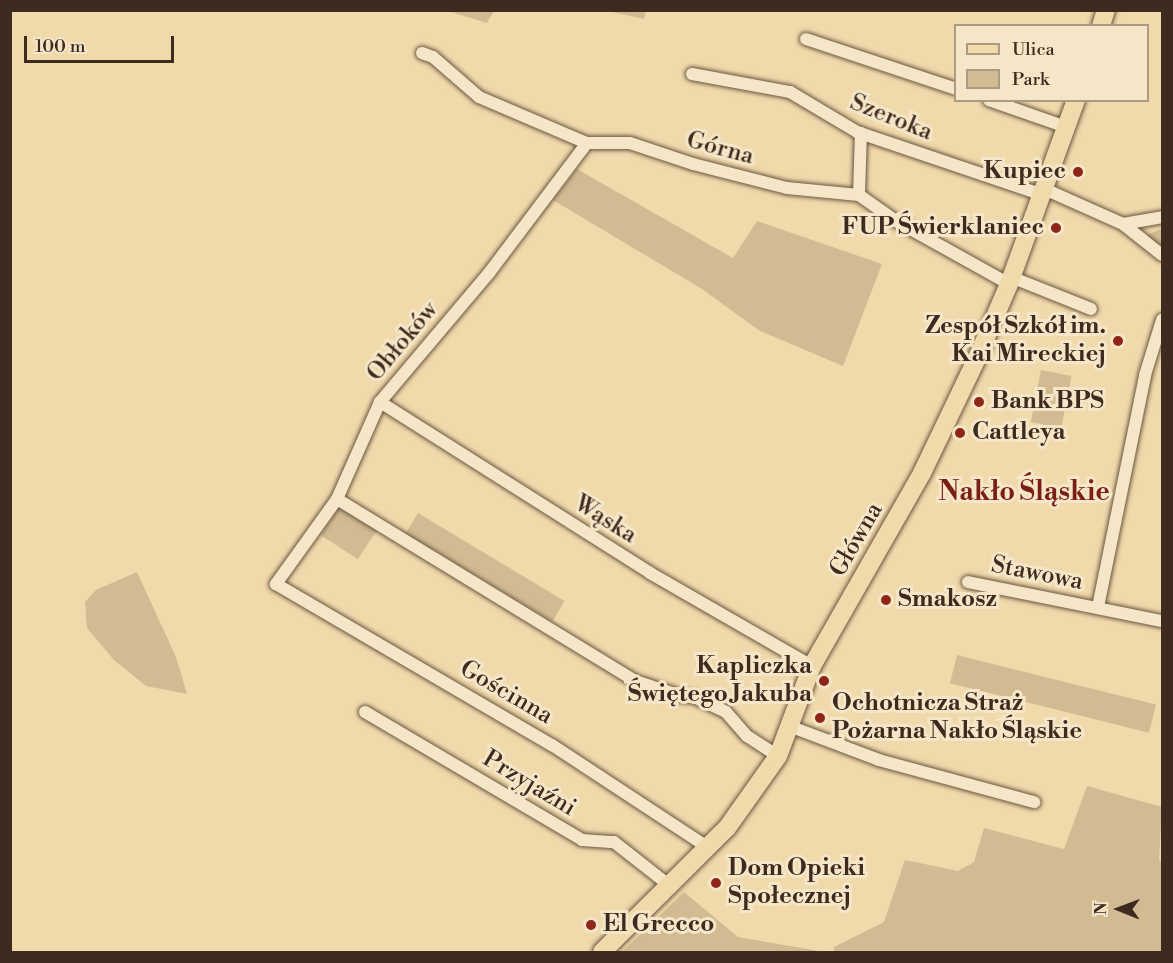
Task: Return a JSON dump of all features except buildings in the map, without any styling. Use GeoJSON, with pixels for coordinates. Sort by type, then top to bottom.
{"type":"FeatureCollection","features":[{"type":"Feature","properties":{"kind":"main road","name":"Główna"},"geometry":{"type":"LineString","coordinates":[[602,952],[742,812],[778,756],[812,666],[922,473],[1010,280],[1075,102]]}},
{"type":"Feature","properties":{"kind":"street"},"geometry":{"type":"LineString","coordinates":[[806,39],[954,88]]}},
{"type":"Feature","properties":{"kind":"street","name":"Górna"},"geometry":{"type":"LineString","coordinates":[[422,53],[478,97],[587,143],[630,143],[693,164],[787,188],[859,195],[896,221],[1010,280],[1091,309]]}},
{"type":"Feature","properties":{"kind":"street","name":"Szeroka"},"geometry":{"type":"LineString","coordinates":[[692,74],[790,92],[861,133],[1042,193],[1049,191],[1123,224],[1162,255]]}},
{"type":"Feature","properties":{"kind":"street"},"geometry":{"type":"LineString","coordinates":[[995,102],[1066,127]]}},
{"type":"Feature","properties":{"kind":"street"},"geometry":{"type":"LineString","coordinates":[[859,195],[861,133]]}},
{"type":"Feature","properties":{"kind":"street","name":"Obłoków"},"geometry":{"type":"LineString","coordinates":[[276,584],[337,499],[380,402],[489,273],[587,143]]}},
{"type":"Feature","properties":{"kind":"street"},"geometry":{"type":"LineString","coordinates":[[1123,224],[1162,217]]}},
{"type":"Feature","properties":{"kind":"street"},"geometry":{"type":"LineString","coordinates":[[1098,607],[1145,375],[1162,320]]}},
{"type":"Feature","properties":{"kind":"street","name":"Wąska"},"geometry":{"type":"LineString","coordinates":[[380,402],[650,573],[812,666]]}},
{"type":"Feature","properties":{"kind":"street"},"geometry":{"type":"LineString","coordinates":[[337,499],[635,681],[681,696],[694,697],[726,712],[747,736],[778,756]]}},
{"type":"Feature","properties":{"kind":"street","name":"Stawowa"},"geometry":{"type":"LineString","coordinates":[[968,582],[1162,621]]}},
{"type":"Feature","properties":{"kind":"street","name":"Gościnna"},"geometry":{"type":"LineString","coordinates":[[276,584],[552,745],[708,848]]}},
{"type":"Feature","properties":{"kind":"street","name":"Przyjaźni"},"geometry":{"type":"LineString","coordinates":[[365,712],[582,840],[614,842],[670,886]]}},
{"type":"Feature","properties":{"kind":"street"},"geometry":{"type":"LineString","coordinates":[[789,726],[879,760],[1034,802]]}},
{"type":"Feature","properties":{"kind":"green space"},"geometry":{"type":"Polygon","coordinates":[[[646,10],[644,19],[608,11],[646,10]]]}},
{"type":"Feature","properties":{"kind":"green space"},"geometry":{"type":"Polygon","coordinates":[[[448,11],[494,11],[487,23],[448,11]]]}},
{"type":"Feature","properties":{"kind":"green space"},"geometry":{"type":"Polygon","coordinates":[[[577,169],[733,258],[757,221],[882,264],[843,366],[760,331],[702,289],[553,200],[577,169]]]}},
{"type":"Feature","properties":{"kind":"green space"},"geometry":{"type":"Polygon","coordinates":[[[1162,229],[1162,245],[1156,245],[1146,235],[1162,229]]]}},
{"type":"Feature","properties":{"kind":"green space"},"geometry":{"type":"Polygon","coordinates":[[[1041,370],[1071,376],[1061,428],[1031,422],[1041,370]]]}},
{"type":"Feature","properties":{"kind":"green space"},"geometry":{"type":"Polygon","coordinates":[[[340,506],[377,530],[358,559],[321,535],[340,506]]]}},
{"type":"Feature","properties":{"kind":"green space"},"geometry":{"type":"Polygon","coordinates":[[[418,513],[565,601],[552,622],[406,534],[418,513]]]}},
{"type":"Feature","properties":{"kind":"green space"},"geometry":{"type":"Polygon","coordinates":[[[137,572],[176,657],[187,694],[146,686],[114,660],[87,628],[85,602],[96,590],[137,572]]]}},
{"type":"Feature","properties":{"kind":"green space"},"geometry":{"type":"Polygon","coordinates":[[[957,655],[1156,705],[1149,733],[950,683],[957,655]]]}},
{"type":"Feature","properties":{"kind":"green space"},"geometry":{"type":"Polygon","coordinates":[[[1087,786],[1162,807],[1159,860],[1162,862],[1162,952],[834,952],[834,947],[884,922],[905,860],[958,871],[974,862],[984,828],[1064,849],[1087,786]]]}},
{"type":"Feature","properties":{"kind":"green space"},"geometry":{"type":"Polygon","coordinates":[[[684,892],[738,937],[825,952],[622,952],[684,892]]]}},
{"type":"Feature","properties":{"kind":"place","name":"Kupiec"},"geometry":{"type":"Point","coordinates":[1078,172]}},
{"type":"Feature","properties":{"kind":"place","name":"FUP Świerklaniec"},"geometry":{"type":"Point","coordinates":[1056,228]}},
{"type":"Feature","properties":{"kind":"place","name":"Zespół Szkół im. Kai Mireckiej"},"geometry":{"type":"Point","coordinates":[1118,341]}},
{"type":"Feature","properties":{"kind":"place","name":"Bank BPS"},"geometry":{"type":"Point","coordinates":[979,402]}},
{"type":"Feature","properties":{"kind":"place","name":"Cattleya"},"geometry":{"type":"Point","coordinates":[960,433]}},
{"type":"Feature","properties":{"kind":"place","name":"Smakosz"},"geometry":{"type":"Point","coordinates":[886,600]}},
{"type":"Feature","properties":{"kind":"place","name":"Kapliczka Świętego Jakuba"},"geometry":{"type":"Point","coordinates":[824,681]}},
{"type":"Feature","properties":{"kind":"place","name":"Ochotnicza Straż Pożarna Nakło Śląskie"},"geometry":{"type":"Point","coordinates":[820,718]}},
{"type":"Feature","properties":{"kind":"place","name":"Dom Opieki Społecznej"},"geometry":{"type":"Point","coordinates":[716,883]}},
{"type":"Feature","properties":{"kind":"place","name":"El Grecco"},"geometry":{"type":"Point","coordinates":[591,925]}},
{"type":"Feature","properties":{"kind":"district","name":"Nakło Śląskie"},"geometry":{"type":"Point","coordinates":[1024,493]}}]}
